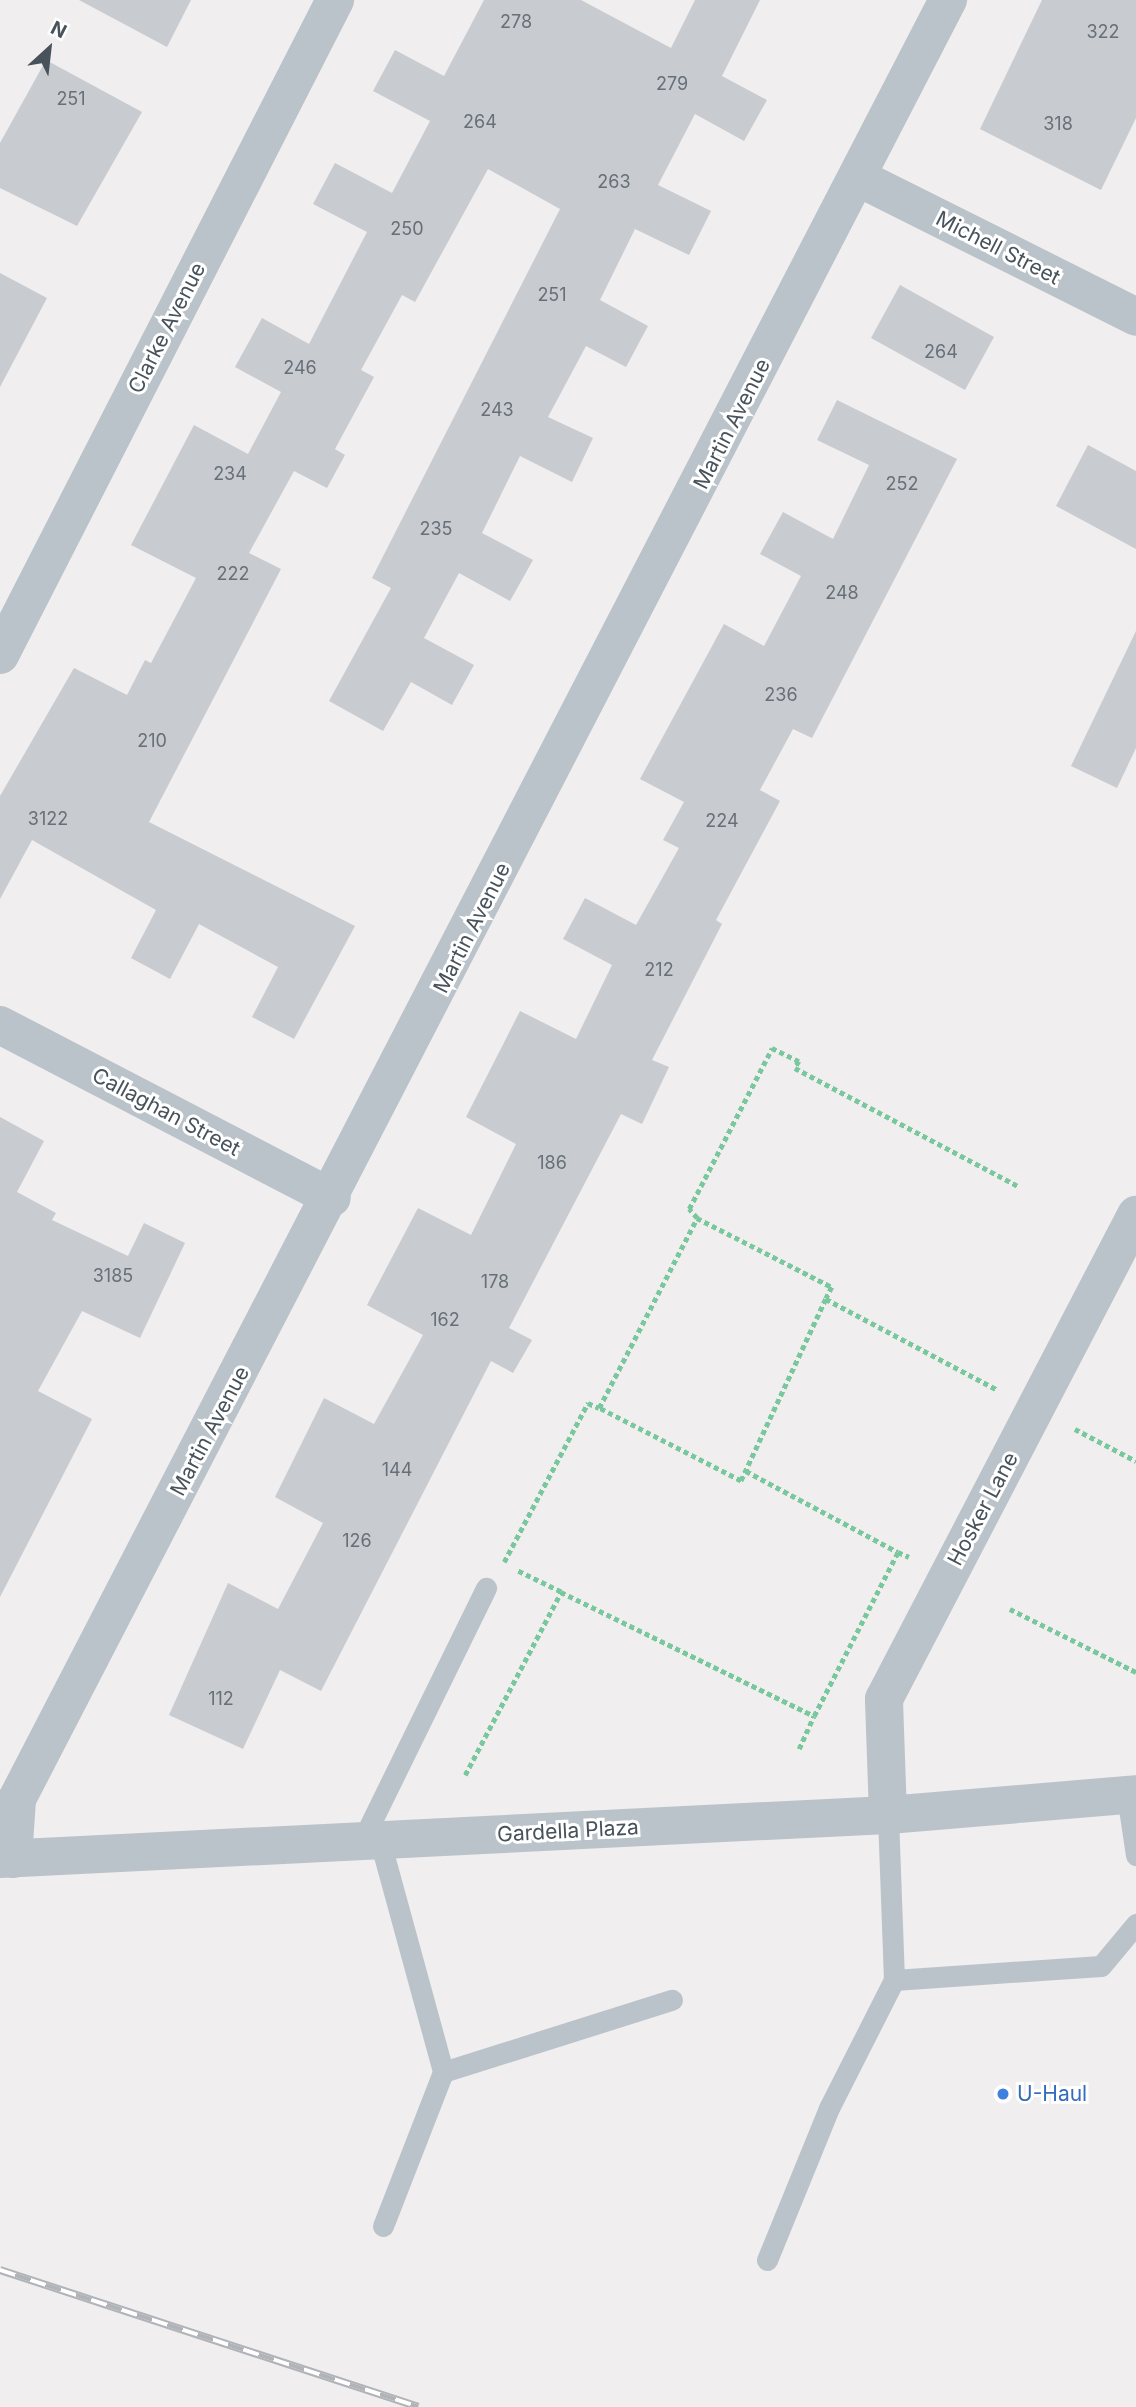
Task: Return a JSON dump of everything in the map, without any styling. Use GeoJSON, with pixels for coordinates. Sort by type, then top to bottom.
{"type":"FeatureCollection","features":[{"type":"Feature","properties":{"kind":"street","name":"Clarke Avenue"},"geometry":{"type":"LineString","coordinates":[[0,655],[335,0]]}},
{"type":"Feature","properties":{"kind":"street","name":"Martin Avenue"},"geometry":{"type":"LineString","coordinates":[[6,1859],[18,1799],[332,1198],[859,178],[948,0]]}},
{"type":"Feature","properties":{"kind":"street","name":"Michell Street"},"geometry":{"type":"LineString","coordinates":[[859,178],[1136,317]]}},
{"type":"Feature","properties":{"kind":"street","name":"Callaghan Street"},"geometry":{"type":"LineString","coordinates":[[0,1025],[332,1198]]}},
{"type":"Feature","properties":{"kind":"street","name":"Hosker Lane"},"geometry":{"type":"LineString","coordinates":[[888,1815],[884,1699],[1136,1215]]}},
{"type":"Feature","properties":{"kind":"street","name":"Gardella Plaza"},"geometry":{"type":"LineString","coordinates":[[6,1859],[888,1815],[1131,1794]]}},
{"type":"Feature","properties":{"kind":"lane"},"geometry":{"type":"LineString","coordinates":[[383,2226],[443,2072],[371,1841],[486,1588]]}},
{"type":"Feature","properties":{"kind":"lane"},"geometry":{"type":"LineString","coordinates":[[1131,1794],[1136,1854]]}},
{"type":"Feature","properties":{"kind":"lane"},"geometry":{"type":"LineString","coordinates":[[767,2260],[829,2108],[894,1980],[888,1815]]}},
{"type":"Feature","properties":{"kind":"lane"},"geometry":{"type":"LineString","coordinates":[[894,1980],[1101,1966],[1136,1924]]}},
{"type":"Feature","properties":{"kind":"lane"},"geometry":{"type":"LineString","coordinates":[[443,2072],[672,2000]]}},
{"type":"Feature","properties":{"kind":"path"},"geometry":{"type":"LineString","coordinates":[[814,1716],[503,1564],[588,1403],[741,1480],[762,1441],[756,1438],[832,1287],[697,1218],[689,1209],[772,1048],[799,1061],[795,1068],[1018,1186]]}},
{"type":"Feature","properties":{"kind":"path"},"geometry":{"type":"LineString","coordinates":[[598,1408],[697,1218]]}},
{"type":"Feature","properties":{"kind":"path"},"geometry":{"type":"LineString","coordinates":[[826,1299],[1005,1394]]}},
{"type":"Feature","properties":{"kind":"path"},"geometry":{"type":"LineString","coordinates":[[1066,1425],[1136,1461]]}},
{"type":"Feature","properties":{"kind":"path"},"geometry":{"type":"LineString","coordinates":[[746,1471],[920,1562]]}},
{"type":"Feature","properties":{"kind":"path"},"geometry":{"type":"LineString","coordinates":[[799,1749],[898,1552]]}},
{"type":"Feature","properties":{"kind":"path"},"geometry":{"type":"LineString","coordinates":[[465,1775],[561,1592]]}},
{"type":"Feature","properties":{"kind":"path"},"geometry":{"type":"LineString","coordinates":[[1010,1609],[1136,1672]]}},
{"type":"Feature","properties":{"kind":"building"},"geometry":{"type":"Polygon","coordinates":[[[79,0],[191,0],[167,47],[79,0]]]}},
{"type":"Feature","properties":{"kind":"building"},"geometry":{"type":"Polygon","coordinates":[[[484,0],[581,0],[671,48],[695,0],[760,0],[722,76],[767,100],[744,141],[695,114],[658,185],[711,211],[689,255],[635,229],[600,300],[648,326],[626,367],[586,346],[548,417],[593,438],[572,482],[520,456],[482,533],[533,560],[510,601],[459,573],[424,638],[474,665],[452,705],[411,682],[383,731],[329,701],[391,588],[372,578],[560,209],[488,169],[415,302],[402,295],[361,370],[374,377],[335,449],[345,455],[327,488],[294,471],[249,553],[281,569],[149,822],[355,926],[294,1039],[252,1017],[278,967],[199,924],[170,979],[131,958],[156,910],[32,840],[0,899],[0,796],[74,668],[127,695],[145,660],[151,663],[196,578],[131,545],[194,425],[248,454],[281,392],[235,367],[262,318],[309,344],[367,232],[313,204],[335,163],[392,193],[430,121],[373,91],[395,50],[444,76],[484,0]]]}},
{"type":"Feature","properties":{"kind":"building"},"geometry":{"type":"Polygon","coordinates":[[[1042,0],[1136,0],[1136,118],[1101,190],[980,129],[1042,0]]]}},
{"type":"Feature","properties":{"kind":"building"},"geometry":{"type":"Polygon","coordinates":[[[46,60],[142,112],[77,226],[0,188],[0,143],[46,60]]]}},
{"type":"Feature","properties":{"kind":"building"},"geometry":{"type":"Polygon","coordinates":[[[0,273],[47,298],[0,387],[0,273]]]}},
{"type":"Feature","properties":{"kind":"building"},"geometry":{"type":"Polygon","coordinates":[[[900,285],[994,337],[965,390],[871,338],[900,285]]]}},
{"type":"Feature","properties":{"kind":"building"},"geometry":{"type":"Polygon","coordinates":[[[837,400],[957,459],[812,738],[793,729],[760,790],[780,801],[716,920],[722,924],[652,1060],[669,1067],[642,1124],[621,1114],[509,1328],[532,1340],[513,1373],[491,1361],[321,1691],[280,1670],[243,1749],[169,1715],[228,1583],[278,1609],[323,1523],[275,1497],[324,1398],[374,1424],[423,1335],[367,1305],[418,1208],[471,1235],[516,1144],[466,1117],[520,1011],[576,1039],[612,965],[563,939],[585,898],[636,925],[679,848],[663,840],[684,802],[640,779],[724,624],[764,646],[801,576],[760,554],[783,512],[833,539],[869,465],[817,440],[837,400]]]}},
{"type":"Feature","properties":{"kind":"building"},"geometry":{"type":"Polygon","coordinates":[[[1088,445],[1136,471],[1136,549],[1056,506],[1088,445]]]}},
{"type":"Feature","properties":{"kind":"building"},"geometry":{"type":"Polygon","coordinates":[[[1136,631],[1136,748],[1117,788],[1071,766],[1136,631]]]}},
{"type":"Feature","properties":{"kind":"building"},"geometry":{"type":"Polygon","coordinates":[[[0,1117],[44,1141],[17,1192],[56,1213],[52,1220],[128,1256],[144,1223],[185,1243],[140,1338],[82,1311],[38,1391],[92,1419],[0,1597],[0,1117]]]}},
{"type":"Feature","properties":{"kind":"railway"},"geometry":{"type":"LineString","coordinates":[[0,2270],[418,2407]]}},
{"type":"Feature","properties":{"kind":"place","name":"U-Haul"},"geometry":{"type":"Point","coordinates":[1003,2094]}}]}
